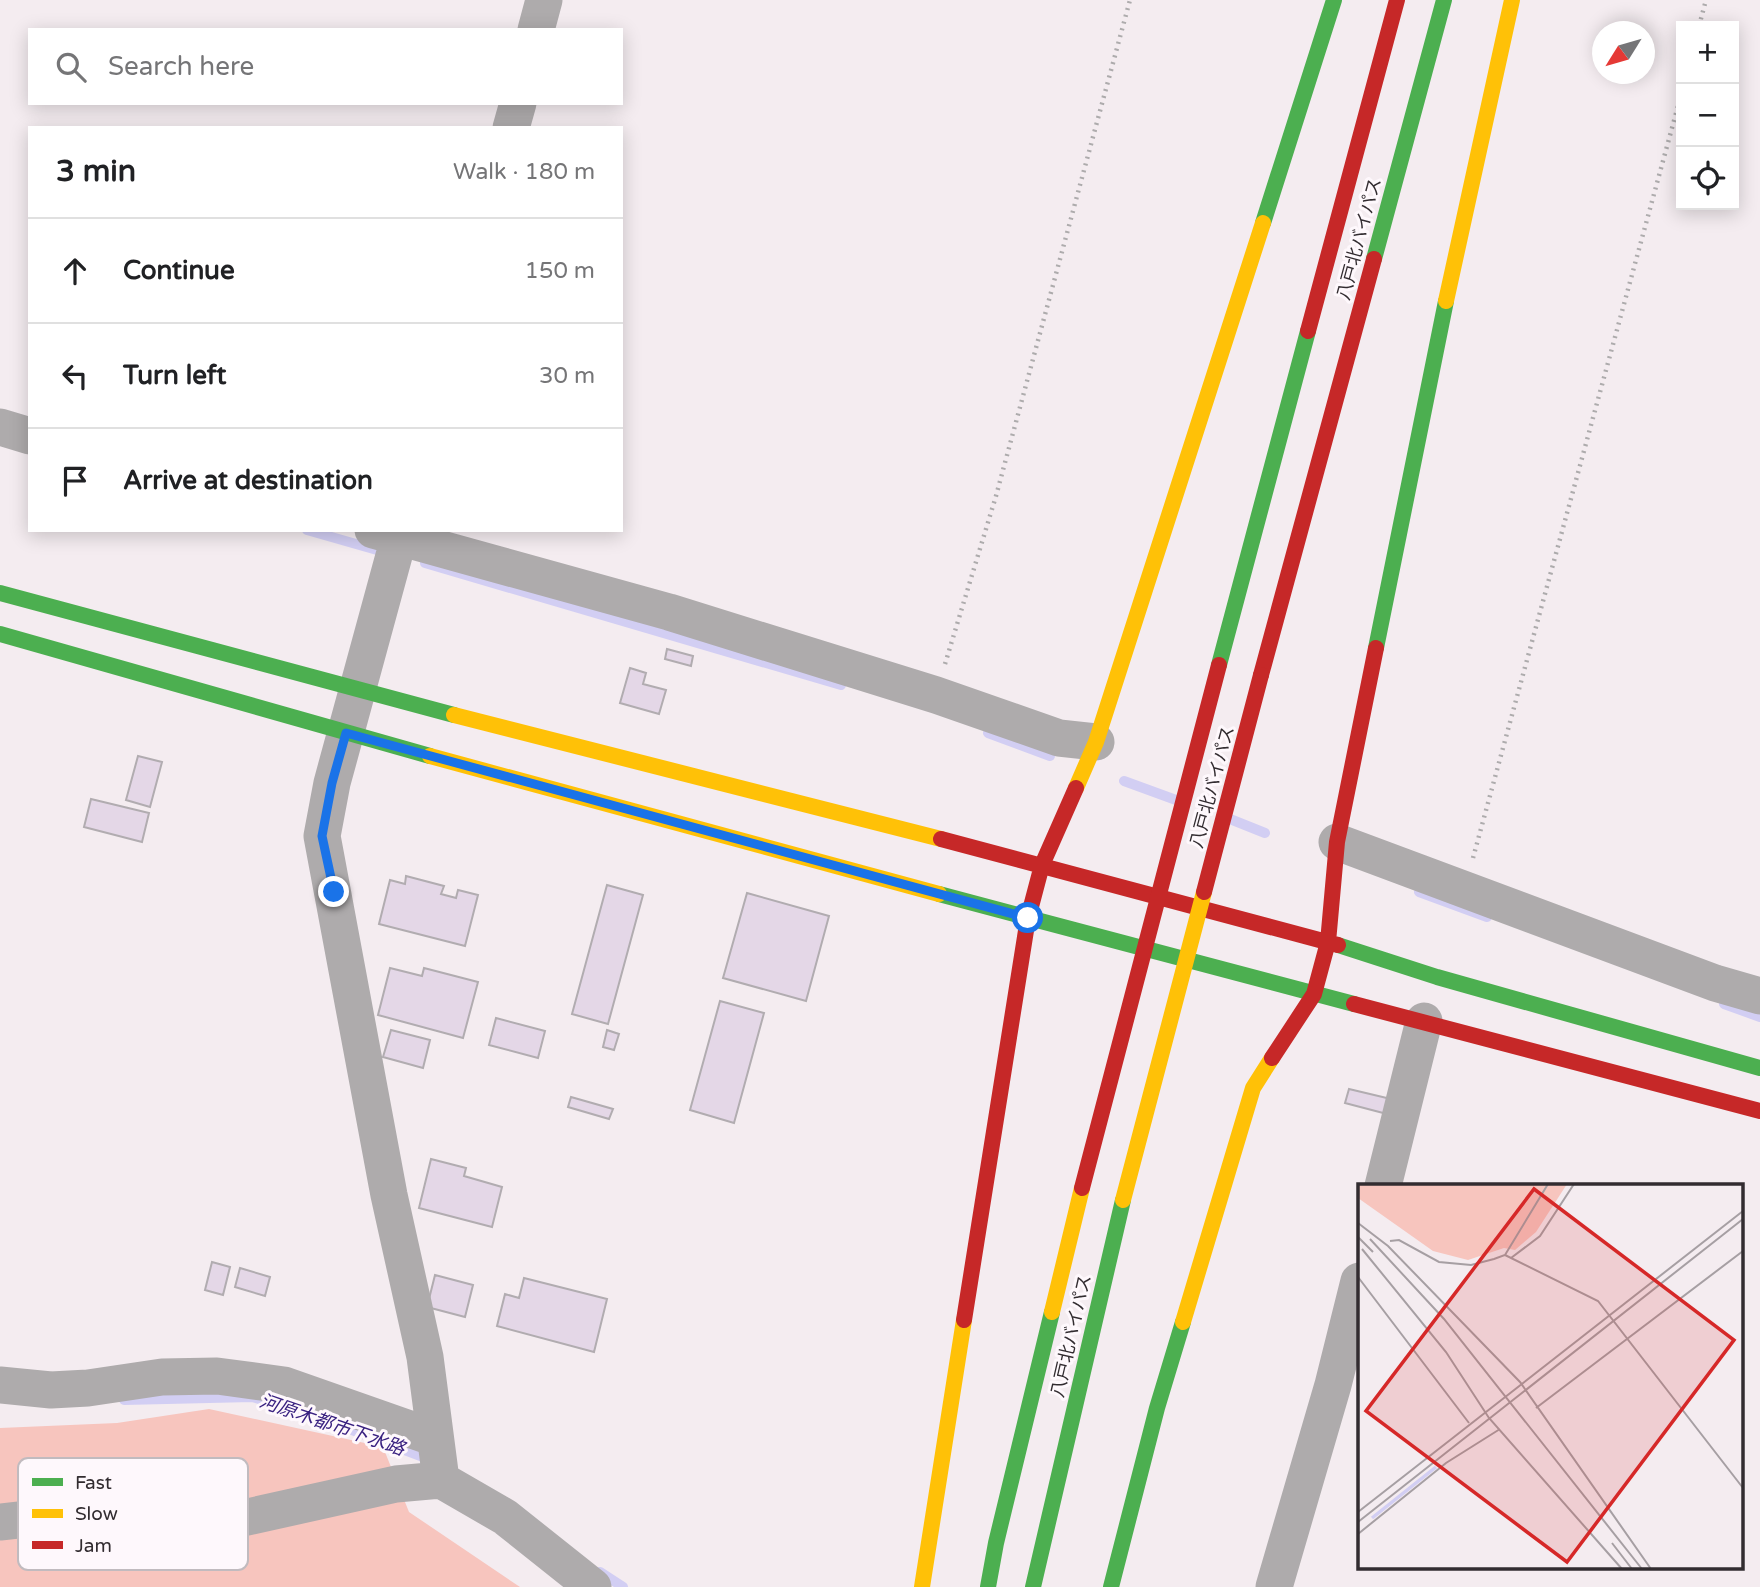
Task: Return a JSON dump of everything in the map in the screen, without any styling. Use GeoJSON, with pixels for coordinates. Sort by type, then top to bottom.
{"type":"FeatureCollection","features":[{"type":"Feature","properties":{"kind":"main road"},"geometry":{"type":"LineString","coordinates":[[922,1587],[1028,918],[1042,865],[1096,742],[1334,0]]}},
{"type":"Feature","properties":{"kind":"main road","name":"八戸北バイパス"},"geometry":{"type":"LineString","coordinates":[[988,1587],[996,1543],[1082,1188],[1397,0]]}},
{"type":"Feature","properties":{"kind":"main road","name":"八戸北バイパス"},"geometry":{"type":"LineString","coordinates":[[1034,1587],[1048,1516],[1123,1200],[1261,675],[1444,0]]}},
{"type":"Feature","properties":{"kind":"main road"},"geometry":{"type":"LineString","coordinates":[[1111,1587],[1157,1408],[1253,1088],[1314,994],[1328,942],[1337,842],[1432,364],[1512,0]]}},
{"type":"Feature","properties":{"kind":"main road"},"geometry":{"type":"LineString","coordinates":[[0,593],[356,690],[1042,865],[1328,942],[1437,977],[1760,1068]]}},
{"type":"Feature","properties":{"kind":"main road"},"geometry":{"type":"LineString","coordinates":[[0,634],[346,733],[1028,918],[1760,1111]]}},
{"type":"Feature","properties":{"kind":"street"},"geometry":{"type":"LineString","coordinates":[[537,28],[544,0]]}},
{"type":"Feature","properties":{"kind":"street"},"geometry":{"type":"LineString","coordinates":[[512,126],[517,105]]}},
{"type":"Feature","properties":{"kind":"street"},"geometry":{"type":"LineString","coordinates":[[0,427],[28,435]]}},
{"type":"Feature","properties":{"kind":"street"},"geometry":{"type":"LineString","coordinates":[[441,1480],[425,1357],[389,1195],[322,836],[332,783],[366,651],[390,577],[391,533],[669,612],[936,695],[1059,738],[1096,742]]}},
{"type":"Feature","properties":{"kind":"street"},"geometry":{"type":"LineString","coordinates":[[1337,842],[1715,983],[1760,996]]}},
{"type":"Feature","properties":{"kind":"street"},"geometry":{"type":"LineString","coordinates":[[1383,1184],[1424,1021]]}},
{"type":"Feature","properties":{"kind":"street"},"geometry":{"type":"LineString","coordinates":[[1274,1587],[1334,1385],[1358,1285]]}},
{"type":"Feature","properties":{"kind":"street"},"geometry":{"type":"LineString","coordinates":[[0,1385],[51,1390],[88,1388],[162,1377],[217,1376],[284,1385],[435,1438]]}},
{"type":"Feature","properties":{"kind":"street"},"geometry":{"type":"LineString","coordinates":[[248,1517],[396,1484],[441,1480],[505,1517],[593,1587]]}},
{"type":"Feature","properties":{"kind":"street"},"geometry":{"type":"LineString","coordinates":[[0,1522],[18,1520]]}},
{"type":"Feature","properties":{"kind":"path"},"geometry":{"type":"LineString","coordinates":[[936,695],[996,496],[1130,0]]}},
{"type":"Feature","properties":{"kind":"path"},"geometry":{"type":"LineString","coordinates":[[1700,21],[1706,0]]}},
{"type":"Feature","properties":{"kind":"path"},"geometry":{"type":"LineString","coordinates":[[1464,890],[1676,113]]}},
{"type":"Feature","properties":{"kind":"shaded area"},"geometry":{"type":"Polygon","coordinates":[[[209,1409],[383,1447],[409,1512],[520,1587],[0,1587],[0,1428],[117,1423],[209,1409]]]}},
{"type":"Feature","properties":{"kind":"building"},"geometry":{"type":"Polygon","coordinates":[[[667,649],[693,656],[691,666],[665,659],[667,649]]]}},
{"type":"Feature","properties":{"kind":"building"},"geometry":{"type":"Polygon","coordinates":[[[630,668],[646,673],[643,684],[666,690],[659,714],[620,703],[630,668]]]}},
{"type":"Feature","properties":{"kind":"building"},"geometry":{"type":"Polygon","coordinates":[[[138,756],[162,762],[150,807],[126,800],[138,756]]]}},
{"type":"Feature","properties":{"kind":"building"},"geometry":{"type":"Polygon","coordinates":[[[91,799],[149,813],[142,842],[84,827],[91,799]]]}},
{"type":"Feature","properties":{"kind":"building"},"geometry":{"type":"Polygon","coordinates":[[[406,876],[444,886],[441,894],[456,898],[458,890],[478,895],[465,946],[379,924],[390,880],[405,884],[406,876]]]}},
{"type":"Feature","properties":{"kind":"building"},"geometry":{"type":"Polygon","coordinates":[[[607,885],[643,895],[608,1024],[572,1014],[607,885]]]}},
{"type":"Feature","properties":{"kind":"building"},"geometry":{"type":"Polygon","coordinates":[[[747,893],[829,916],[806,1001],[723,978],[747,893]]]}},
{"type":"Feature","properties":{"kind":"building"},"geometry":{"type":"Polygon","coordinates":[[[390,968],[422,976],[424,968],[478,982],[463,1038],[378,1015],[390,968]]]}},
{"type":"Feature","properties":{"kind":"building"},"geometry":{"type":"Polygon","coordinates":[[[720,1001],[764,1013],[734,1123],[690,1110],[720,1001]]]}},
{"type":"Feature","properties":{"kind":"building"},"geometry":{"type":"Polygon","coordinates":[[[496,1018],[545,1031],[538,1058],[489,1045],[496,1018]]]}},
{"type":"Feature","properties":{"kind":"building"},"geometry":{"type":"Polygon","coordinates":[[[391,1030],[430,1040],[423,1068],[383,1057],[391,1030]]]}},
{"type":"Feature","properties":{"kind":"building"},"geometry":{"type":"Polygon","coordinates":[[[607,1030],[619,1034],[614,1050],[603,1047],[607,1030]]]}},
{"type":"Feature","properties":{"kind":"building"},"geometry":{"type":"Polygon","coordinates":[[[1349,1089],[1391,1099],[1387,1114],[1345,1103],[1349,1089]]]}},
{"type":"Feature","properties":{"kind":"building"},"geometry":{"type":"Polygon","coordinates":[[[571,1097],[613,1109],[609,1119],[568,1107],[571,1097]]]}},
{"type":"Feature","properties":{"kind":"building"},"geometry":{"type":"Polygon","coordinates":[[[431,1159],[466,1168],[464,1176],[502,1187],[492,1227],[419,1208],[431,1159]]]}},
{"type":"Feature","properties":{"kind":"building"},"geometry":{"type":"Polygon","coordinates":[[[212,1262],[230,1267],[223,1295],[205,1290],[212,1262]]]}},
{"type":"Feature","properties":{"kind":"building"},"geometry":{"type":"Polygon","coordinates":[[[240,1268],[270,1277],[265,1296],[235,1287],[240,1268]]]}},
{"type":"Feature","properties":{"kind":"building"},"geometry":{"type":"Polygon","coordinates":[[[435,1275],[473,1285],[465,1317],[427,1307],[435,1275]]]}},
{"type":"Feature","properties":{"kind":"building"},"geometry":{"type":"Polygon","coordinates":[[[524,1278],[607,1299],[594,1352],[497,1326],[505,1294],[519,1298],[524,1278]]]}},
{"type":"Feature","properties":{"kind":"waterway"},"geometry":{"type":"LineString","coordinates":[[314,532],[377,550]]}},
{"type":"Feature","properties":{"kind":"waterway"},"geometry":{"type":"LineString","coordinates":[[425,563],[841,685]]}},
{"type":"Feature","properties":{"kind":"waterway"},"geometry":{"type":"LineString","coordinates":[[988,733],[1050,756]]}},
{"type":"Feature","properties":{"kind":"waterway"},"geometry":{"type":"LineString","coordinates":[[1124,781],[1176,800]]}},
{"type":"Feature","properties":{"kind":"waterway"},"geometry":{"type":"LineString","coordinates":[[1230,819],[1265,833]]}},
{"type":"Feature","properties":{"kind":"waterway"},"geometry":{"type":"LineString","coordinates":[[1419,892],[1487,917]]}},
{"type":"Feature","properties":{"kind":"waterway"},"geometry":{"type":"LineString","coordinates":[[1724,1004],[1760,1017]]}},
{"type":"Feature","properties":{"kind":"waterway","name":"河原木都市下水路"},"geometry":{"type":"LineString","coordinates":[[124,1400],[252,1397],[302,1411],[431,1460]]}},
{"type":"Feature","properties":{"kind":"waterway","name":"河原木都市下水路"},"geometry":{"type":"LineString","coordinates":[[600,1572],[623,1587]]}},
{"type":"Feature","properties":{"kind":"traffic: fast"},"geometry":{"type":"LineString","coordinates":[[1263,223],[1334,0]]}},
{"type":"Feature","properties":{"kind":"traffic: fast"},"geometry":{"type":"LineString","coordinates":[[1374,259],[1444,0]]}},
{"type":"Feature","properties":{"kind":"traffic: fast"},"geometry":{"type":"LineString","coordinates":[[1376,648],[1446,301]]}},
{"type":"Feature","properties":{"kind":"traffic: fast"},"geometry":{"type":"LineString","coordinates":[[1219,665],[1308,331]]}},
{"type":"Feature","properties":{"kind":"traffic: fast"},"geometry":{"type":"LineString","coordinates":[[0,593],[454,715]]}},
{"type":"Feature","properties":{"kind":"traffic: fast"},"geometry":{"type":"LineString","coordinates":[[0,634],[430,756]]}},
{"type":"Feature","properties":{"kind":"traffic: fast"},"geometry":{"type":"LineString","coordinates":[[939,894],[1354,1004]]}},
{"type":"Feature","properties":{"kind":"traffic: fast"},"geometry":{"type":"LineString","coordinates":[[1338,945],[1437,977],[1760,1068]]}},
{"type":"Feature","properties":{"kind":"traffic: fast"},"geometry":{"type":"LineString","coordinates":[[1033,1587],[1123,1200]]}},
{"type":"Feature","properties":{"kind":"traffic: fast"},"geometry":{"type":"LineString","coordinates":[[988,1587],[996,1543],[1052,1312]]}},
{"type":"Feature","properties":{"kind":"traffic: fast"},"geometry":{"type":"LineString","coordinates":[[1111,1587],[1157,1408],[1183,1322]]}},
{"type":"Feature","properties":{"kind":"traffic: slow"},"geometry":{"type":"LineString","coordinates":[[1446,301],[1512,0]]}},
{"type":"Feature","properties":{"kind":"traffic: slow"},"geometry":{"type":"LineString","coordinates":[[1076,788],[1096,742],[1263,223]]}},
{"type":"Feature","properties":{"kind":"traffic: slow"},"geometry":{"type":"LineString","coordinates":[[454,715],[941,839]]}},
{"type":"Feature","properties":{"kind":"traffic: slow"},"geometry":{"type":"LineString","coordinates":[[430,756],[939,894]]}},
{"type":"Feature","properties":{"kind":"traffic: slow"},"geometry":{"type":"LineString","coordinates":[[1123,1200],[1204,892]]}},
{"type":"Feature","properties":{"kind":"traffic: slow"},"geometry":{"type":"LineString","coordinates":[[1183,1322],[1253,1088],[1272,1058]]}},
{"type":"Feature","properties":{"kind":"traffic: slow"},"geometry":{"type":"LineString","coordinates":[[1052,1312],[1082,1188]]}},
{"type":"Feature","properties":{"kind":"traffic: slow"},"geometry":{"type":"LineString","coordinates":[[922,1587],[964,1320]]}},
{"type":"Feature","properties":{"kind":"traffic: jam"},"geometry":{"type":"LineString","coordinates":[[1308,331],[1397,0]]}},
{"type":"Feature","properties":{"kind":"traffic: jam"},"geometry":{"type":"LineString","coordinates":[[1261,675],[1374,259]]}},
{"type":"Feature","properties":{"kind":"traffic: jam"},"geometry":{"type":"LineString","coordinates":[[1272,1058],[1314,994],[1328,942],[1337,842],[1376,648]]}},
{"type":"Feature","properties":{"kind":"traffic: jam"},"geometry":{"type":"LineString","coordinates":[[1082,1188],[1219,665]]}},
{"type":"Feature","properties":{"kind":"traffic: jam"},"geometry":{"type":"LineString","coordinates":[[1204,892],[1261,675]]}},
{"type":"Feature","properties":{"kind":"traffic: jam"},"geometry":{"type":"LineString","coordinates":[[964,1320],[1028,918],[1042,865],[1076,788]]}},
{"type":"Feature","properties":{"kind":"traffic: jam"},"geometry":{"type":"LineString","coordinates":[[941,839],[1338,945]]}},
{"type":"Feature","properties":{"kind":"traffic: jam"},"geometry":{"type":"LineString","coordinates":[[1354,1004],[1760,1111]]}},
{"type":"Feature","properties":{"kind":"route"},"geometry":{"type":"LineString","coordinates":[[334,892],[322,836],[332,783],[346,733],[1028,918]]}}]}
